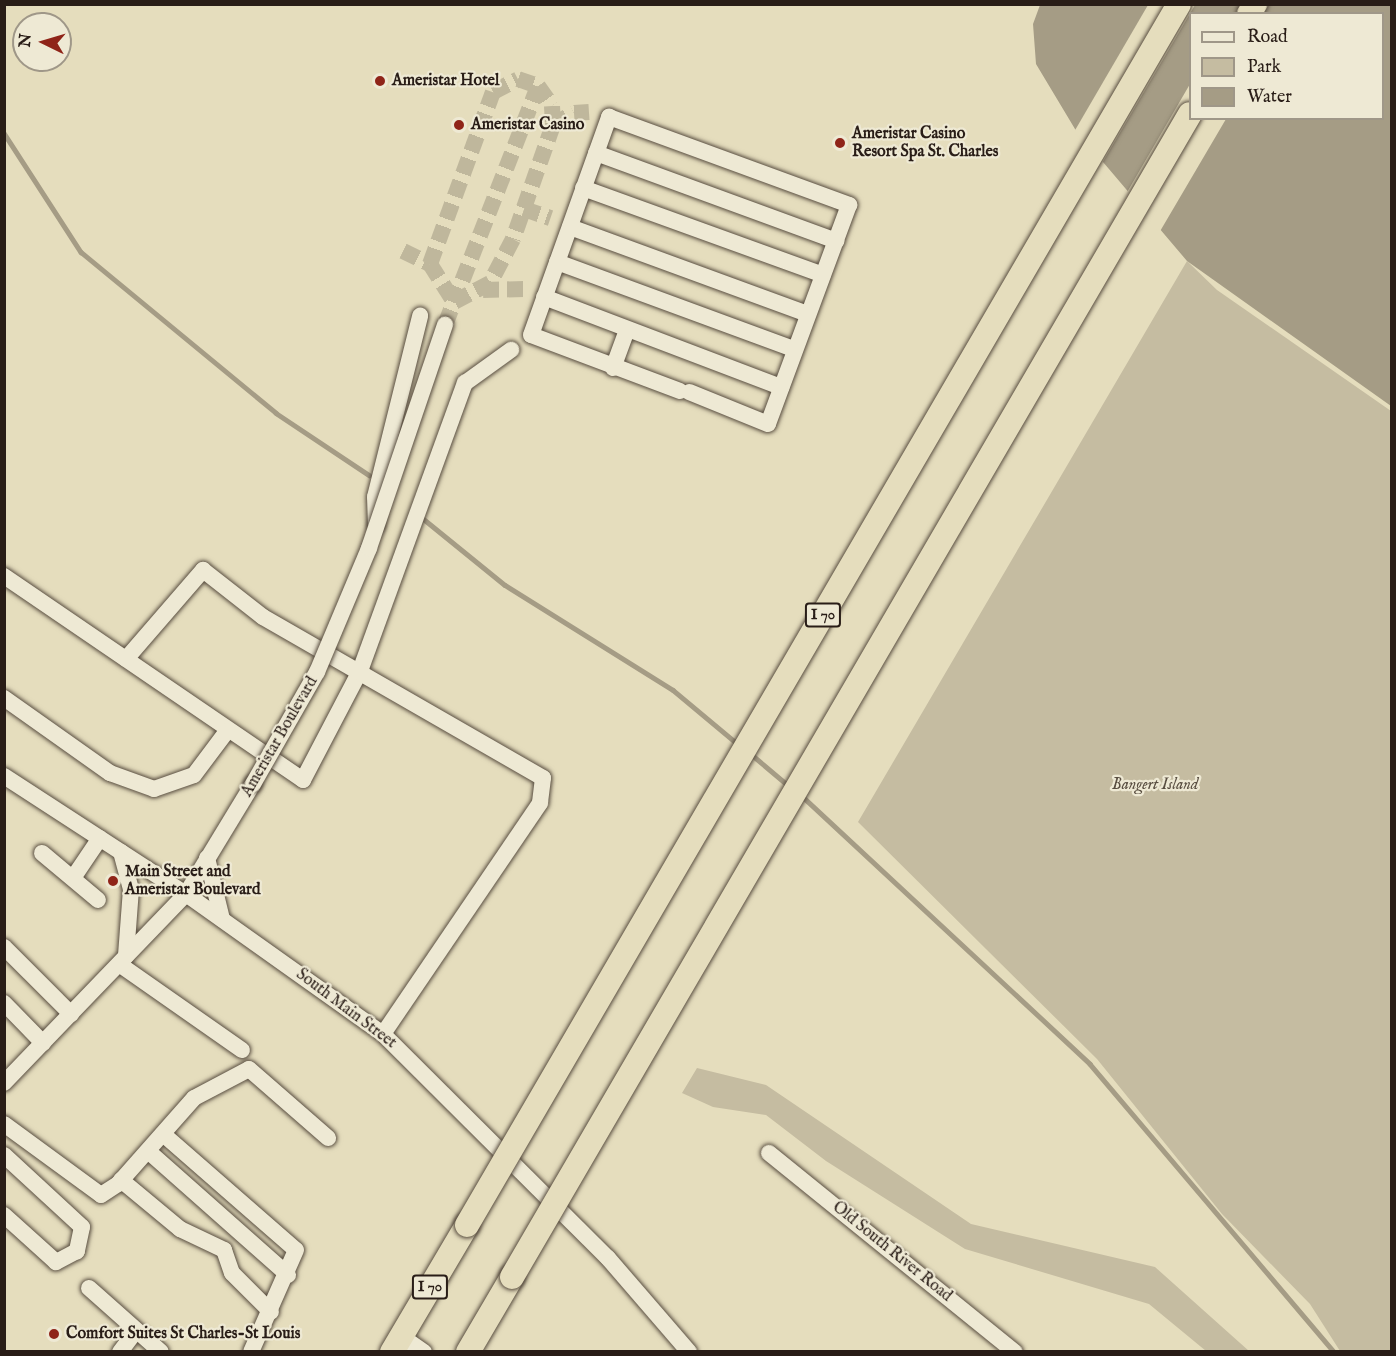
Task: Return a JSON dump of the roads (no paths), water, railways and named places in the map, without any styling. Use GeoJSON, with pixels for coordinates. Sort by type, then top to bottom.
{"type":"FeatureCollection","features":[{"type":"Feature","properties":{"kind":"highway","name":"I 70"},"geometry":{"type":"LineString","coordinates":[[394,1347],[1179,4]]}},
{"type":"Feature","properties":{"kind":"highway"},"geometry":{"type":"LineString","coordinates":[[468,1352],[1189,117]]}},
{"type":"Feature","properties":{"kind":"street"},"geometry":{"type":"LineString","coordinates":[[609,117],[849,205],[768,424],[685,392],[613,368],[531,335],[596,153],[609,117]]}},
{"type":"Feature","properties":{"kind":"street"},"geometry":{"type":"LineString","coordinates":[[596,153],[836,241]]}},
{"type":"Feature","properties":{"kind":"street"},"geometry":{"type":"LineString","coordinates":[[583,188],[823,275]]}},
{"type":"Feature","properties":{"kind":"street"},"geometry":{"type":"LineString","coordinates":[[570,227],[808,314]]}},
{"type":"Feature","properties":{"kind":"street"},"geometry":{"type":"LineString","coordinates":[[557,262],[794,350]]}},
{"type":"Feature","properties":{"kind":"street"},"geometry":{"type":"LineString","coordinates":[[544,297],[781,387]]}},
{"type":"Feature","properties":{"kind":"street"},"geometry":{"type":"LineString","coordinates":[[376,528],[375,497],[420,316]]}},
{"type":"Feature","properties":{"kind":"street","name":"Ameristar Boulevard"},"geometry":{"type":"LineString","coordinates":[[4,1083],[186,894],[317,672],[376,528],[445,325]]}},
{"type":"Feature","properties":{"kind":"street"},"geometry":{"type":"LineString","coordinates":[[613,368],[627,330]]}},
{"type":"Feature","properties":{"kind":"street"},"geometry":{"type":"LineString","coordinates":[[4,576],[227,731],[303,780],[360,671],[447,438],[465,383],[511,350]]}},
{"type":"Feature","properties":{"kind":"street"},"geometry":{"type":"LineString","coordinates":[[126,659],[203,570],[263,617],[543,778],[540,803],[383,1034]]}},
{"type":"Feature","properties":{"kind":"street"},"geometry":{"type":"LineString","coordinates":[[4,698],[110,773],[154,789],[194,776],[227,731]]}},
{"type":"Feature","properties":{"kind":"street","name":"South Main Street"},"geometry":{"type":"LineString","coordinates":[[4,776],[186,894],[383,1034],[608,1258],[689,1352]]}},
{"type":"Feature","properties":{"kind":"street"},"geometry":{"type":"LineString","coordinates":[[73,879],[100,838]]}},
{"type":"Feature","properties":{"kind":"street"},"geometry":{"type":"LineString","coordinates":[[121,852],[131,889],[122,960],[242,1050]]}},
{"type":"Feature","properties":{"kind":"street"},"geometry":{"type":"LineString","coordinates":[[42,853],[98,900]]}},
{"type":"Feature","properties":{"kind":"street"},"geometry":{"type":"LineString","coordinates":[[209,855],[222,919]]}},
{"type":"Feature","properties":{"kind":"street"},"geometry":{"type":"LineString","coordinates":[[4,947],[71,1014]]}},
{"type":"Feature","properties":{"kind":"street"},"geometry":{"type":"LineString","coordinates":[[4,1003],[43,1043]]}},
{"type":"Feature","properties":{"kind":"street"},"geometry":{"type":"LineString","coordinates":[[4,1124],[91,1192],[101,1195],[121,1180],[194,1098],[249,1069],[328,1138]]}},
{"type":"Feature","properties":{"kind":"street"},"geometry":{"type":"LineString","coordinates":[[163,1134],[292,1242],[297,1257],[251,1352]]}},
{"type":"Feature","properties":{"kind":"street"},"geometry":{"type":"LineString","coordinates":[[148,1150],[288,1275]]}},
{"type":"Feature","properties":{"kind":"street","name":"Old South River Road"},"geometry":{"type":"LineString","coordinates":[[769,1153],[1015,1352]]}},
{"type":"Feature","properties":{"kind":"street"},"geometry":{"type":"LineString","coordinates":[[4,1155],[82,1227],[77,1251],[56,1262],[4,1215]]}},
{"type":"Feature","properties":{"kind":"street"},"geometry":{"type":"LineString","coordinates":[[121,1180],[180,1229],[224,1250],[232,1273],[271,1312]]}},
{"type":"Feature","properties":{"kind":"street"},"geometry":{"type":"LineString","coordinates":[[89,1288],[161,1352]]}},
{"type":"Feature","properties":{"kind":"street"},"geometry":{"type":"LineString","coordinates":[[120,1352],[136,1330]]}},
{"type":"Feature","properties":{"kind":"street"},"geometry":{"type":"LineString","coordinates":[[394,1347],[424,1352]]}},
{"type":"Feature","properties":{"kind":"water"},"geometry":{"type":"Polygon","coordinates":[[[1040,5],[1391,5],[1391,406],[1187,261],[1075,129],[1036,64],[1033,24],[1040,5]]]}},
{"type":"Feature","properties":{"kind":"waterway"},"geometry":{"type":"LineString","coordinates":[[4,133],[81,252],[276,413],[369,475]]}},
{"type":"Feature","properties":{"kind":"waterway"},"geometry":{"type":"LineString","coordinates":[[420,516],[505,585],[673,690],[739,745]]}},
{"type":"Feature","properties":{"kind":"waterway"},"geometry":{"type":"LineString","coordinates":[[751,754],[790,787]]}},
{"type":"Feature","properties":{"kind":"waterway"},"geometry":{"type":"LineString","coordinates":[[802,796],[1090,1064],[1334,1352]]}},
{"type":"Feature","properties":{"kind":"tunnel"},"geometry":{"type":"LineString","coordinates":[[430,264],[493,92],[518,79],[538,86],[552,106],[553,125],[513,239],[490,283],[454,302]]}},
{"type":"Feature","properties":{"kind":"tunnel"},"geometry":{"type":"LineString","coordinates":[[445,325],[538,86]]}},
{"type":"Feature","properties":{"kind":"tunnel"},"geometry":{"type":"LineString","coordinates":[[553,125],[574,113],[589,112]]}},
{"type":"Feature","properties":{"kind":"tunnel"},"geometry":{"type":"LineString","coordinates":[[524,209],[550,218]]}},
{"type":"Feature","properties":{"kind":"tunnel"},"geometry":{"type":"LineString","coordinates":[[403,251],[430,264],[454,302]]}},
{"type":"Feature","properties":{"kind":"tunnel"},"geometry":{"type":"LineString","coordinates":[[483,290],[524,289]]}},
{"type":"Feature","properties":{"kind":"place","name":"Ameristar Hotel"},"geometry":{"type":"Point","coordinates":[380,81]}},
{"type":"Feature","properties":{"kind":"place","name":"Ameristar Casino"},"geometry":{"type":"Point","coordinates":[459,125]}},
{"type":"Feature","properties":{"kind":"place","name":"Ameristar Casino Resort Spa St. Charles"},"geometry":{"type":"Point","coordinates":[840,143]}},
{"type":"Feature","properties":{"kind":"place","name":"Main Street and Ameristar Boulevard"},"geometry":{"type":"Point","coordinates":[113,881]}},
{"type":"Feature","properties":{"kind":"place","name":"Comfort Suites St Charles-St Louis"},"geometry":{"type":"Point","coordinates":[54,1334]}},
{"type":"Feature","properties":{"kind":"park label","name":"Bangert Island"},"geometry":{"type":"Point","coordinates":[1155,785]}}]}
